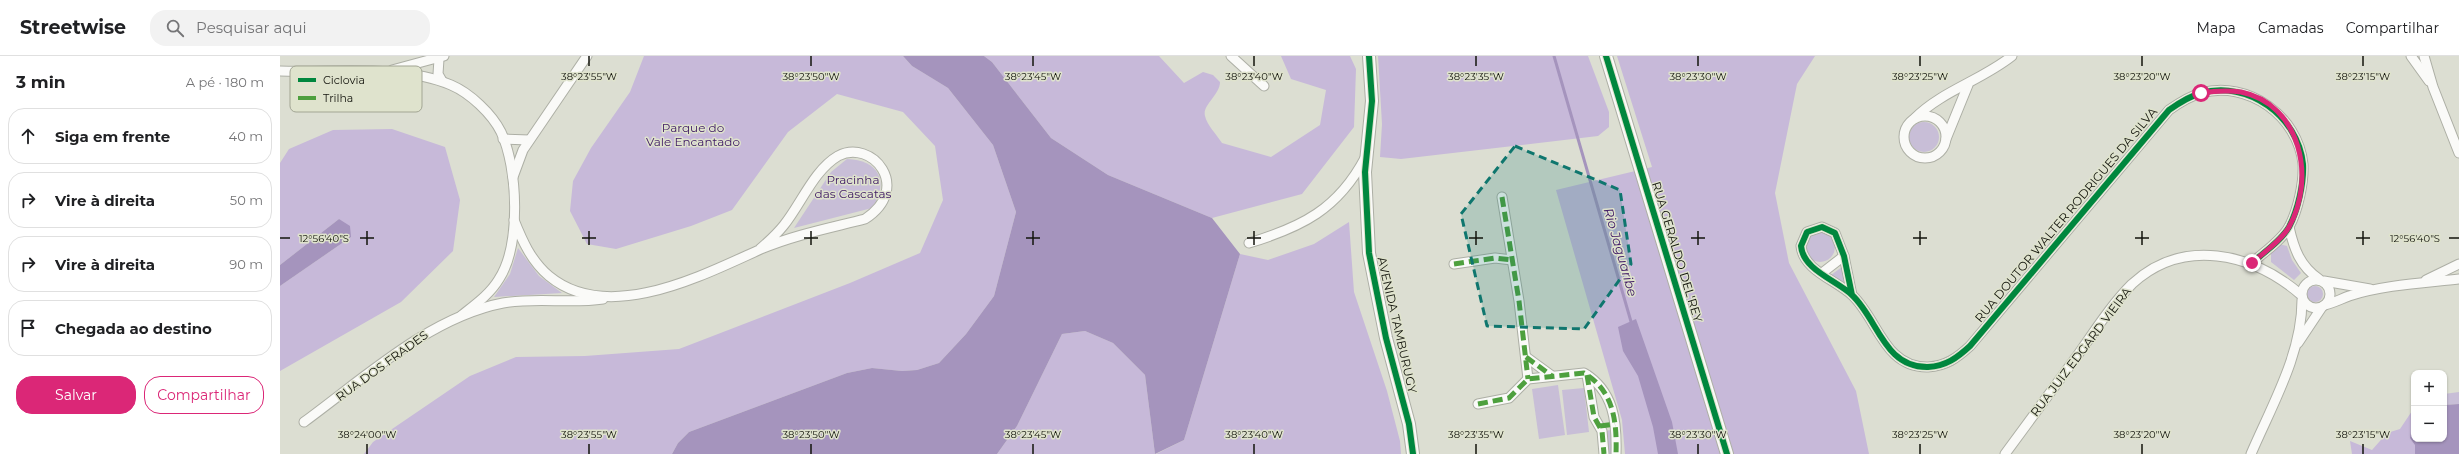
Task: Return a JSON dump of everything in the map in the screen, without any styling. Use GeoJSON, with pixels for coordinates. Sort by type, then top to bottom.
{"type":"FeatureCollection","features":[{"type":"Feature","properties":{"kind":"main road","name":"AVENIDA TAMBURUGY"},"geometry":{"type":"LineString","coordinates":[[1369,56],[1372,88],[1366,155],[1366,219],[1370,260],[1386,338],[1409,424],[1413,454]]}},
{"type":"Feature","properties":{"kind":"main road","name":"RUA GERALDO DEL'REY"},"geometry":{"type":"LineString","coordinates":[[1606,56],[1727,454]]}},
{"type":"Feature","properties":{"kind":"street"},"geometry":{"type":"LineString","coordinates":[[513,178],[518,160],[529,140],[587,56]]}},
{"type":"Feature","properties":{"kind":"street"},"geometry":{"type":"LineString","coordinates":[[1231,56],[1264,86]]}},
{"type":"Feature","properties":{"kind":"street"},"geometry":{"type":"LineString","coordinates":[[1968,85],[1942,148],[1932,157],[1926,158],[1913,154],[1908,150],[1904,138],[1908,125],[1912,120],[1932,104],[1968,85],[2012,56]]}},
{"type":"Feature","properties":{"kind":"street"},"geometry":{"type":"LineString","coordinates":[[2411,56],[2433,87]]}},
{"type":"Feature","properties":{"kind":"street"},"geometry":{"type":"LineString","coordinates":[[2424,56],[2433,87],[2459,153]]}},
{"type":"Feature","properties":{"kind":"street"},"geometry":{"type":"LineString","coordinates":[[405,66],[442,57],[438,74],[442,81]]}},
{"type":"Feature","properties":{"kind":"street"},"geometry":{"type":"LineString","coordinates":[[280,71],[290,71]]}},
{"type":"Feature","properties":{"kind":"street"},"geometry":{"type":"LineString","coordinates":[[422,76],[442,81],[453,86],[474,100],[493,120],[503,139],[513,178],[514,220],[525,246],[549,276],[568,287],[611,297]]}},
{"type":"Feature","properties":{"kind":"street","name":"RUA DOUTOR WALTER RODRIGUES DA SILVA"},"geometry":{"type":"LineString","coordinates":[[1852,295],[1839,240],[1829,229],[1814,228],[1807,232],[1802,239],[1801,252],[1804,259],[1852,295],[1889,350],[1898,358],[1921,367],[1948,364],[1970,346],[2169,110],[2201,93],[2222,90],[2242,92],[2259,100],[2274,110],[2286,123],[2295,138],[2303,164],[2301,188],[2289,227],[2252,263]]}},
{"type":"Feature","properties":{"kind":"street"},"geometry":{"type":"LineString","coordinates":[[1912,120],[1924,117],[1936,120],[1944,130],[1945,142]]}},
{"type":"Feature","properties":{"kind":"street"},"geometry":{"type":"LineString","coordinates":[[503,139],[529,140]]}},
{"type":"Feature","properties":{"kind":"street"},"geometry":{"type":"LineString","coordinates":[[864,154],[874,160],[882,168],[888,180],[887,192],[884,203],[875,212],[865,218],[792,238],[760,249],[784,225],[821,172],[840,155],[864,154]]}},
{"type":"Feature","properties":{"kind":"street"},"geometry":{"type":"LineString","coordinates":[[1249,243],[1279,234],[1309,219],[1338,196],[1355,176],[1366,155]]}},
{"type":"Feature","properties":{"kind":"street"},"geometry":{"type":"LineString","coordinates":[[1502,197],[1528,379]]}},
{"type":"Feature","properties":{"kind":"street","name":"RUA DOS FRADES"},"geometry":{"type":"LineString","coordinates":[[304,422],[421,337],[462,315],[488,294],[500,279],[511,248],[514,220]]}},
{"type":"Feature","properties":{"kind":"street"},"geometry":{"type":"LineString","coordinates":[[784,225],[792,238]]}},
{"type":"Feature","properties":{"kind":"street"},"geometry":{"type":"LineString","coordinates":[[2289,227],[2298,257],[2309,272],[2322,280],[2338,285],[2377,290]]}},
{"type":"Feature","properties":{"kind":"street"},"geometry":{"type":"LineString","coordinates":[[511,248],[517,244],[525,246]]}},
{"type":"Feature","properties":{"kind":"street","name":"RUA DOS FRADES"},"geometry":{"type":"LineString","coordinates":[[462,315],[495,305],[523,300],[592,300],[632,295],[682,282],[741,259],[760,249]]}},
{"type":"Feature","properties":{"kind":"street"},"geometry":{"type":"LineString","coordinates":[[1822,273],[1844,256]]}},
{"type":"Feature","properties":{"kind":"street","name":"RUA JUIZ EDGARD VIEIRA"},"geometry":{"type":"LineString","coordinates":[[2005,454],[2121,296],[2146,274],[2176,260],[2192,256],[2224,256],[2252,263],[2274,274],[2301,297]]}},
{"type":"Feature","properties":{"kind":"street"},"geometry":{"type":"LineString","coordinates":[[1454,264],[1495,258],[1512,260]]}},
{"type":"Feature","properties":{"kind":"street"},"geometry":{"type":"LineString","coordinates":[[2417,283],[2459,264]]}},
{"type":"Feature","properties":{"kind":"street"},"geometry":{"type":"LineString","coordinates":[[2301,297],[2309,306],[2324,306],[2349,296],[2377,290],[2417,283],[2459,279]]}},
{"type":"Feature","properties":{"kind":"street"},"geometry":{"type":"LineString","coordinates":[[2250,454],[2295,348],[2301,324],[2301,297],[2309,282],[2322,280]]}},
{"type":"Feature","properties":{"kind":"street"},"geometry":{"type":"LineString","coordinates":[[2295,348],[2330,295],[2330,290],[2322,280]]}},
{"type":"Feature","properties":{"kind":"street"},"geometry":{"type":"LineString","coordinates":[[565,300],[568,287]]}},
{"type":"Feature","properties":{"kind":"street"},"geometry":{"type":"LineString","coordinates":[[488,294],[495,305]]}},
{"type":"Feature","properties":{"kind":"street"},"geometry":{"type":"LineString","coordinates":[[1526,357],[1552,376]]}},
{"type":"Feature","properties":{"kind":"street"},"geometry":{"type":"LineString","coordinates":[[1478,404],[1510,398],[1528,379],[1580,372],[1587,375],[1606,393],[1613,410],[1616,454]]}},
{"type":"Feature","properties":{"kind":"street"},"geometry":{"type":"LineString","coordinates":[[1587,375],[1594,417],[1602,431],[1604,454]]}},
{"type":"Feature","properties":{"kind":"street"},"geometry":{"type":"LineString","coordinates":[[1600,426],[1615,424]]}},
{"type":"Feature","properties":{"kind":"highlighted area"},"geometry":{"type":"Polygon","coordinates":[[[1515,146],[1620,190],[1631,264],[1584,329],[1487,326],[1461,214],[1515,146]]]}},
{"type":"Feature","properties":{"kind":"green space","name":"Parque do Vale Encantado"},"geometry":{"type":"Polygon","coordinates":[[[644,56],[903,56],[912,66],[948,88],[993,145],[1016,212],[994,296],[966,334],[939,363],[917,370],[902,371],[872,368],[847,373],[689,432],[678,443],[672,454],[364,454],[373,442],[470,376],[516,357],[585,356],[679,349],[850,283],[920,253],[943,200],[935,146],[903,112],[837,94],[788,132],[732,210],[691,226],[616,249],[587,244],[570,211],[573,181],[591,148],[630,92],[644,56]]]}},
{"type":"Feature","properties":{"kind":"green space"},"geometry":{"type":"Polygon","coordinates":[[[984,56],[1159,56],[1184,83],[1203,72],[1213,75],[1220,82],[1219,87],[1205,112],[1206,119],[1212,130],[1222,143],[1271,157],[1320,125],[1326,90],[1291,79],[1281,56],[1350,56],[1356,69],[1354,127],[1302,194],[1212,218],[1108,175],[1051,138],[992,62],[984,56]]]}},
{"type":"Feature","properties":{"kind":"green space"},"geometry":{"type":"Polygon","coordinates":[[[1378,56],[1588,56],[1609,112],[1609,127],[1598,136],[1401,159],[1380,157],[1382,124],[1378,56]]]}},
{"type":"Feature","properties":{"kind":"green space"},"geometry":{"type":"Polygon","coordinates":[[[1617,56],[1815,56],[1797,84],[1775,193],[1789,263],[1856,391],[1869,454],[1625,454],[1622,420],[1556,190],[1652,167],[1617,56]]]}},
{"type":"Feature","properties":{"kind":"green space"},"geometry":{"type":"Polygon","coordinates":[[[1924,122],[1935,126],[1939,137],[1935,148],[1924,152],[1913,148],[1909,137],[1913,126],[1924,122]]]}},
{"type":"Feature","properties":{"kind":"green space"},"geometry":{"type":"Polygon","coordinates":[[[392,129],[445,147],[460,200],[453,251],[401,302],[280,371],[280,286],[351,237],[339,219],[280,265],[280,163],[289,149],[333,130],[392,129]]]}},
{"type":"Feature","properties":{"kind":"green space","name":"Pracinha das Cascatas"},"geometry":{"type":"Polygon","coordinates":[[[847,159],[867,163],[878,174],[880,189],[872,208],[794,228],[831,172],[847,159]]]}},
{"type":"Feature","properties":{"kind":"green space"},"geometry":{"type":"Polygon","coordinates":[[[1349,222],[1354,292],[1387,391],[1400,441],[1401,454],[1156,454],[1184,440],[1240,254],[1268,260],[1314,244],[1349,222]]]}},
{"type":"Feature","properties":{"kind":"green space"},"geometry":{"type":"Polygon","coordinates":[[[1820,232],[1831,236],[1835,247],[1831,258],[1820,262],[1809,258],[1805,247],[1809,236],[1820,232]]]}},
{"type":"Feature","properties":{"kind":"green space"},"geometry":{"type":"Polygon","coordinates":[[[2279,244],[2287,246],[2292,260],[2301,273],[2294,280],[2271,262],[2271,252],[2279,244]]]}},
{"type":"Feature","properties":{"kind":"green space"},"geometry":{"type":"Polygon","coordinates":[[[518,248],[539,276],[562,293],[494,297],[510,274],[518,248]]]}},
{"type":"Feature","properties":{"kind":"green space"},"geometry":{"type":"Polygon","coordinates":[[[1842,267],[1846,286],[1831,275],[1842,267]]]}},
{"type":"Feature","properties":{"kind":"green space"},"geometry":{"type":"Polygon","coordinates":[[[2315,286],[2321,288],[2323,294],[2321,300],[2315,302],[2309,300],[2307,294],[2309,288],[2315,286]]]}},
{"type":"Feature","properties":{"kind":"green space"},"geometry":{"type":"Polygon","coordinates":[[[1085,331],[1113,343],[1145,375],[1155,454],[997,454],[1017,426],[1062,334],[1085,331]]]}},
{"type":"Feature","properties":{"kind":"green space"},"geometry":{"type":"Polygon","coordinates":[[[1558,385],[1565,435],[1539,439],[1532,389],[1558,385]]]}},
{"type":"Feature","properties":{"kind":"green space"},"geometry":{"type":"Polygon","coordinates":[[[1584,388],[1589,432],[1567,435],[1562,390],[1584,388]]]}},
{"type":"Feature","properties":{"kind":"green space"},"geometry":{"type":"Polygon","coordinates":[[[2459,392],[2459,404],[2447,405],[2447,394],[2459,392]]]}},
{"type":"Feature","properties":{"kind":"green space"},"geometry":{"type":"Polygon","coordinates":[[[2411,412],[2411,442],[2414,442],[2415,454],[2352,454],[2350,441],[2372,450],[2387,433],[2400,429],[2411,412]]]}},
{"type":"Feature","properties":{"kind":"green space"},"geometry":{"type":"Polygon","coordinates":[[[1609,430],[1613,432],[1613,454],[1608,454],[1606,432],[1609,430]]]}},
{"type":"Feature","properties":{"kind":"shaded area"},"geometry":{"type":"Polygon","coordinates":[[[903,56],[984,56],[992,62],[1051,138],[1108,175],[1212,218],[1240,254],[1184,440],[1155,454],[1145,375],[1113,343],[1085,331],[1062,334],[1017,426],[997,454],[672,454],[678,443],[689,432],[847,373],[872,368],[902,371],[917,370],[939,363],[966,334],[994,296],[1016,212],[993,145],[948,88],[912,66],[903,56]]]}},
{"type":"Feature","properties":{"kind":"shaded area"},"geometry":{"type":"Polygon","coordinates":[[[339,219],[350,226],[351,237],[280,286],[280,265],[339,219]]]}},
{"type":"Feature","properties":{"kind":"shaded area"},"geometry":{"type":"Polygon","coordinates":[[[1636,319],[1672,422],[1678,454],[1658,454],[1653,427],[1638,376],[1623,351],[1618,327],[1636,319]]]}},
{"type":"Feature","properties":{"kind":"shaded area"},"geometry":{"type":"Polygon","coordinates":[[[2459,404],[2459,454],[2415,454],[2415,445],[2413,442],[2447,442],[2447,405],[2459,404]]]}},
{"type":"Feature","properties":{"kind":"waterway","name":"Rio Jaguaribe"},"geometry":{"type":"LineString","coordinates":[[1554,56],[1632,325]]}},
{"type":"Feature","properties":{"kind":"marked path"},"geometry":{"type":"LineString","coordinates":[[1502,197],[1519,301],[1528,379]]}},
{"type":"Feature","properties":{"kind":"marked path"},"geometry":{"type":"LineString","coordinates":[[1454,264],[1495,258],[1512,260]]}},
{"type":"Feature","properties":{"kind":"marked path"},"geometry":{"type":"LineString","coordinates":[[1526,357],[1552,376]]}},
{"type":"Feature","properties":{"kind":"marked path"},"geometry":{"type":"LineString","coordinates":[[1478,404],[1509,398],[1528,379],[1584,373],[1594,380],[1602,389],[1612,408],[1616,430],[1616,454]]}},
{"type":"Feature","properties":{"kind":"marked path"},"geometry":{"type":"LineString","coordinates":[[1587,375],[1594,417],[1602,431],[1604,454]]}},
{"type":"Feature","properties":{"kind":"marked path"},"geometry":{"type":"LineString","coordinates":[[1600,426],[1615,424]]}},
{"type":"Feature","properties":{"kind":"cycle path"},"geometry":{"type":"LineString","coordinates":[[1369,56],[1372,101],[1365,172],[1369,253],[1386,338],[1409,424],[1413,454]]}},
{"type":"Feature","properties":{"kind":"cycle path"},"geometry":{"type":"LineString","coordinates":[[1606,56],[1727,454]]}},
{"type":"Feature","properties":{"kind":"cycle path"},"geometry":{"type":"LineString","coordinates":[[1852,295],[1844,256],[1835,233],[1822,227],[1807,232],[1801,246],[1803,254],[1808,262],[1821,274],[1852,295],[1861,305],[1891,351],[1901,360],[1913,365],[1928,367],[1951,361],[1970,346],[2169,110],[2197,94],[2219,90],[2236,92],[2253,97],[2268,106],[2281,117],[2292,131],[2299,147],[2303,164],[2300,196],[2289,227],[2277,242],[2252,263]]}},
{"type":"Feature","properties":{"kind":"route"},"geometry":{"type":"LineString","coordinates":[[2201,93],[2222,90],[2242,92],[2259,100],[2274,110],[2286,123],[2295,138],[2300,153],[2303,164],[2303,177],[2298,202],[2289,227],[2252,263]]}}]}
